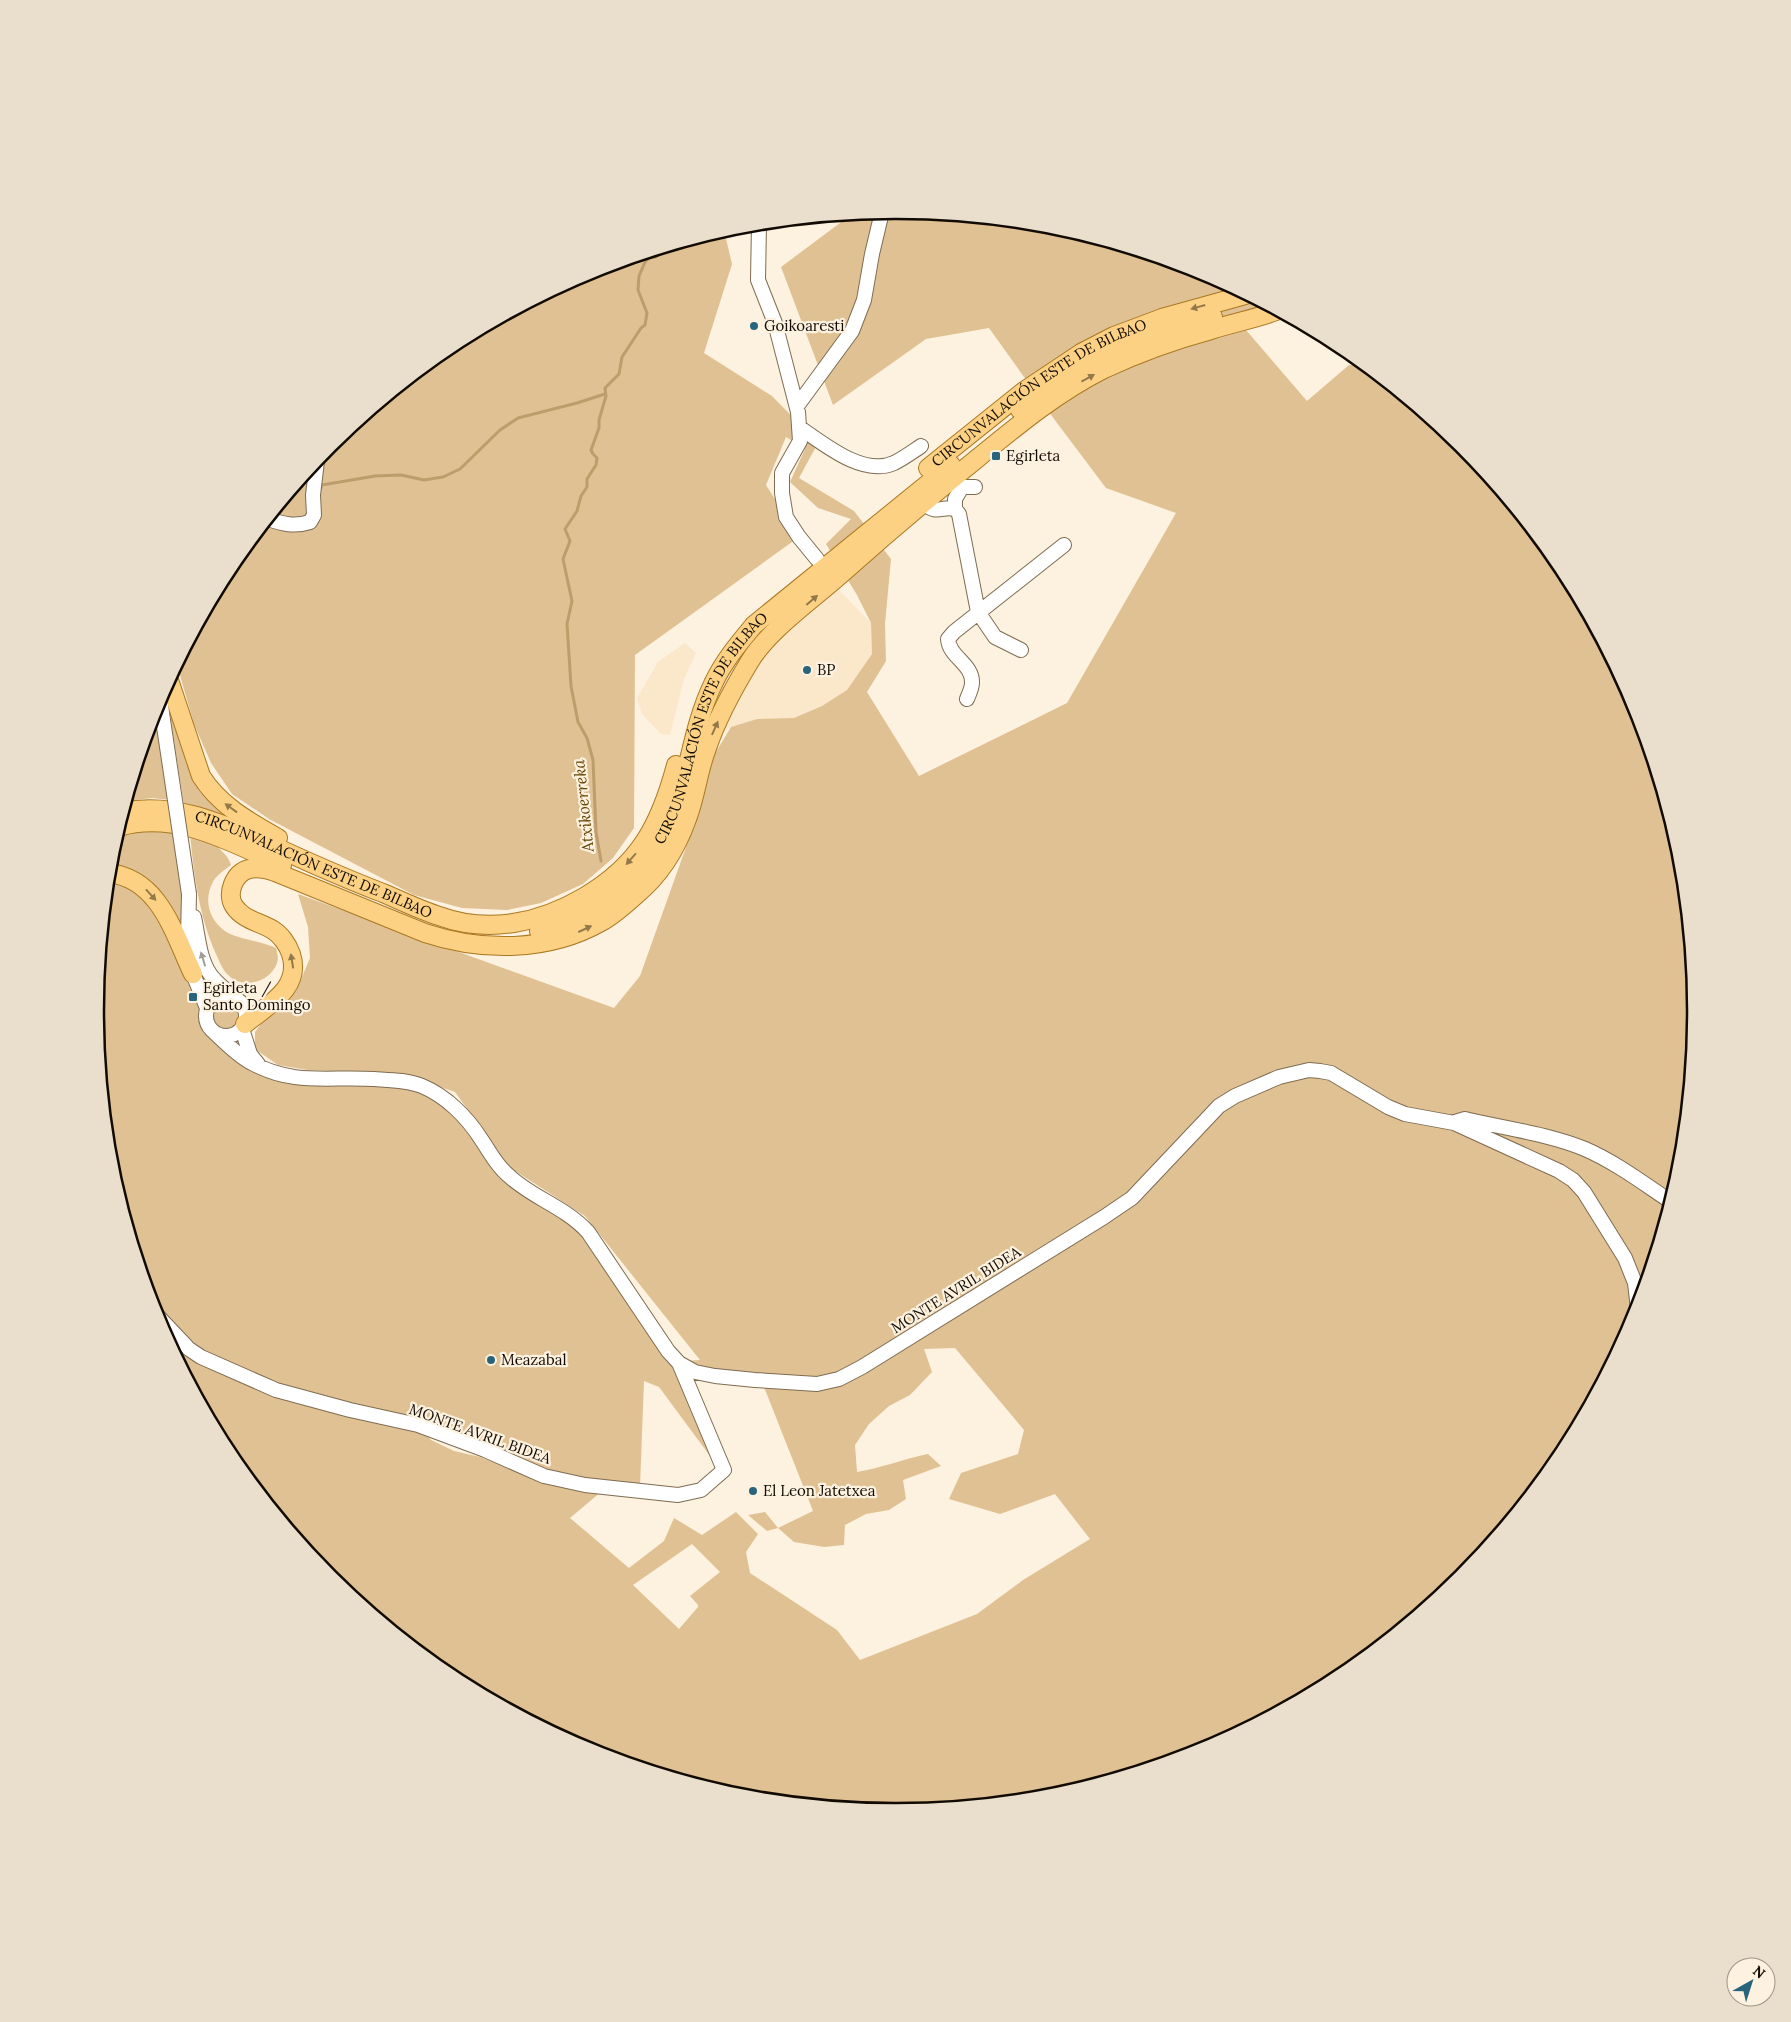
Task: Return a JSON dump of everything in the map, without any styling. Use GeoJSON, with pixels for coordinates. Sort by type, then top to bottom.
{"type":"FeatureCollection","features":[{"type":"Feature","properties":{"kind":"main road","name":"CIRCUNVALACIÓN ESTE DE BILBAO"},"geometry":{"type":"LineString","coordinates":[[126,826],[146,822],[192,828],[365,894],[441,917],[480,924],[509,924],[544,917],[564,909],[603,885],[624,867],[648,840],[661,813],[692,705],[703,679],[716,654],[750,614],[1024,391],[1066,361],[1114,336],[1162,318],[1236,297]]}},
{"type":"Feature","properties":{"kind":"main road","name":"CIRCUNVALACIÓN ESTE DE BILBAO"},"geometry":{"type":"LineString","coordinates":[[130,811],[173,810],[190,814],[240,832],[426,926],[452,932],[495,937],[519,935],[561,926],[600,904],[613,894],[643,866],[664,835],[680,795],[699,721],[709,693],[731,654],[754,625],[991,432],[1068,375],[1123,347],[1150,336],[1255,306]]}},
{"type":"Feature","properties":{"kind":"main road"},"geometry":{"type":"LineString","coordinates":[[244,1026],[278,999],[285,991],[290,982],[294,962],[290,949],[282,938],[274,931],[244,916],[233,905],[231,894],[235,880],[241,873],[248,869],[265,869],[425,933],[446,940],[489,946],[529,945],[572,935],[608,917],[638,894],[652,880],[672,853],[688,818],[706,750],[715,727],[732,693],[759,648],[869,548],[1022,422],[1072,387],[1147,350],[1269,313]]}},
{"type":"Feature","properties":{"kind":"main road"},"geometry":{"type":"LineString","coordinates":[[172,690],[201,776],[223,803],[240,816],[365,894]]}},
{"type":"Feature","properties":{"kind":"main road"},"geometry":{"type":"LineString","coordinates":[[116,874],[132,880],[152,895],[162,908],[193,974]]}},
{"type":"Feature","properties":{"kind":"main road"},"geometry":{"type":"LineString","coordinates":[[338,897],[365,894]]}},
{"type":"Feature","properties":{"kind":"street"},"geometry":{"type":"LineString","coordinates":[[797,406],[852,331],[864,300],[880,220]]}},
{"type":"Feature","properties":{"kind":"street"},"geometry":{"type":"LineString","coordinates":[[759,231],[758,280],[775,323],[797,406],[800,441],[782,473],[782,493],[786,516],[799,537],[817,559]]}},
{"type":"Feature","properties":{"kind":"street"},"geometry":{"type":"LineString","coordinates":[[799,428],[850,459],[872,467],[893,463],[921,446]]}},
{"type":"Feature","properties":{"kind":"street"},"geometry":{"type":"LineString","coordinates":[[274,521],[286,525],[300,525],[310,522],[314,515],[313,495],[316,472]]}},
{"type":"Feature","properties":{"kind":"street"},"geometry":{"type":"LineString","coordinates":[[969,485],[955,499],[955,508],[959,514],[978,612],[995,637],[1021,650]]}},
{"type":"Feature","properties":{"kind":"street"},"geometry":{"type":"LineString","coordinates":[[924,504],[934,510],[955,508]]}},
{"type":"Feature","properties":{"kind":"street"},"geometry":{"type":"LineString","coordinates":[[967,698],[972,684],[970,672],[948,646],[948,639],[978,612],[1064,545]]}},
{"type":"Feature","properties":{"kind":"street"},"geometry":{"type":"LineString","coordinates":[[162,713],[189,894],[201,952],[207,970],[215,981],[245,1007],[244,1026],[250,1054],[262,1068]]}},
{"type":"Feature","properties":{"kind":"street"},"geometry":{"type":"LineString","coordinates":[[189,894],[188,936],[193,974],[207,1008]]}},
{"type":"Feature","properties":{"kind":"street"},"geometry":{"type":"LineString","coordinates":[[233,996],[222,995],[217,997],[209,1004],[206,1019],[214,1032],[229,1036],[244,1026]]}},
{"type":"Feature","properties":{"kind":"street","name":"MONTE AVRIL BIDEA"},"geometry":{"type":"LineString","coordinates":[[214,1032],[242,1057],[275,1074],[298,1079],[363,1078],[402,1080],[423,1087],[446,1100],[464,1117],[481,1138],[497,1164],[508,1176],[576,1218],[588,1232],[668,1351],[679,1363],[695,1372],[715,1376],[817,1384],[839,1379],[862,1367],[1132,1198],[1219,1106],[1235,1096],[1279,1077],[1309,1070],[1325,1072],[1405,1114],[1454,1123],[1559,1170],[1573,1180],[1584,1192],[1625,1258],[1635,1282],[1636,1290]]}},
{"type":"Feature","properties":{"kind":"street"},"geometry":{"type":"LineString","coordinates":[[1454,1123],[1465,1119],[1583,1148],[1601,1157],[1664,1197]]}},
{"type":"Feature","properties":{"kind":"street","name":"MONTE AVRIL BIDEA"},"geometry":{"type":"LineString","coordinates":[[171,1330],[189,1349],[201,1357],[276,1390],[350,1410],[418,1425],[485,1450],[544,1476],[585,1485],[678,1495],[701,1490],[724,1470],[679,1363]]}},
{"type":"Feature","properties":{"kind":"shaded area"},"geometry":{"type":"Polygon","coordinates":[[[896,219],[999,226],[1050,234],[1150,261],[1246,301],[1277,318],[1246,330],[1307,401],[1349,365],[1352,365],[1418,416],[1455,451],[1491,489],[1524,529],[1554,571],[1606,661],[1627,708],[1660,806],[1672,857],[1686,959],[1686,1063],[1680,1114],[1672,1165],[1660,1216],[1627,1314],[1606,1361],[1554,1451],[1524,1493],[1491,1533],[1455,1571],[1418,1606],[1377,1639],[1291,1697],[1246,1721],[1150,1761],[1050,1788],[999,1796],[896,1803],[792,1796],[741,1788],[641,1761],[545,1721],[500,1697],[414,1639],[373,1606],[300,1533],[267,1493],[237,1451],[210,1407],[177,1342],[194,1359],[269,1391],[328,1408],[413,1428],[426,1434],[431,1440],[454,1451],[480,1457],[550,1484],[602,1491],[570,1518],[629,1568],[664,1541],[674,1518],[702,1535],[736,1512],[758,1534],[746,1552],[750,1573],[837,1630],[860,1660],[977,1614],[1023,1580],[1090,1539],[1055,1494],[1000,1514],[949,1499],[961,1473],[1018,1454],[1024,1430],[955,1348],[924,1349],[932,1372],[910,1395],[889,1406],[869,1424],[855,1445],[857,1472],[928,1454],[941,1466],[903,1480],[906,1499],[889,1510],[866,1514],[845,1525],[844,1545],[824,1547],[794,1542],[778,1528],[813,1511],[764,1387],[724,1384],[696,1379],[677,1369],[713,1460],[659,1387],[644,1381],[640,1486],[583,1480],[551,1472],[423,1423],[279,1387],[205,1355],[194,1348],[174,1330],[164,1314],[131,1216],[119,1165],[105,1063],[105,959],[111,908],[116,878],[134,886],[150,900],[160,914],[201,1006],[203,1024],[215,1039],[247,1065],[288,1081],[393,1083],[409,1086],[424,1091],[445,1105],[475,1136],[491,1164],[504,1178],[571,1224],[590,1247],[667,1362],[700,1360],[585,1216],[509,1167],[455,1092],[402,1074],[307,1070],[278,1065],[255,1049],[255,1032],[266,1017],[284,1006],[297,989],[310,958],[308,927],[298,894],[614,1008],[640,976],[695,822],[693,805],[711,760],[731,727],[757,719],[794,718],[822,706],[847,690],[872,654],[871,623],[857,595],[826,544],[851,519],[818,508],[790,482],[805,449],[786,437],[766,485],[799,537],[635,655],[634,828],[613,858],[583,884],[541,903],[507,910],[462,908],[414,895],[269,819],[232,794],[211,763],[194,724],[179,673],[210,615],[237,571],[267,529],[300,489],[336,451],[373,416],[414,383],[500,325],[545,301],[641,261],[726,238],[732,264],[704,353],[772,396],[818,443],[799,478],[854,511],[891,559],[885,624],[886,661],[867,692],[919,776],[1067,703],[1176,513],[1106,488],[989,328],[926,339],[833,405],[781,267],[842,221],[896,219]],[[692,1544],[633,1585],[679,1629],[698,1607],[690,1596],[720,1572],[692,1544]]]}},
{"type":"Feature","properties":{"kind":"shaded area","name":"BP"},"geometry":{"type":"Polygon","coordinates":[[[834,585],[871,623],[872,654],[847,690],[822,706],[794,718],[757,719],[731,727],[719,734],[767,648],[834,585]]]}},
{"type":"Feature","properties":{"kind":"shaded area"},"geometry":{"type":"Polygon","coordinates":[[[685,643],[696,653],[684,679],[670,735],[661,734],[642,714],[637,698],[658,662],[685,643]]]}},
{"type":"Feature","properties":{"kind":"shaded area"},"geometry":{"type":"Polygon","coordinates":[[[169,698],[199,791],[225,814],[251,830],[184,805],[169,698]]]}},
{"type":"Feature","properties":{"kind":"shaded area"},"geometry":{"type":"Polygon","coordinates":[[[159,722],[170,800],[152,798],[133,800],[159,722]]]}},
{"type":"Feature","properties":{"kind":"shaded area"},"geometry":{"type":"Polygon","coordinates":[[[174,829],[183,906],[183,944],[173,914],[116,873],[125,832],[174,829]]]}},
{"type":"Feature","properties":{"kind":"shaded area"},"geometry":{"type":"Polygon","coordinates":[[[190,834],[216,843],[231,865],[214,880],[209,894],[209,908],[219,926],[230,934],[276,948],[277,963],[273,970],[262,979],[248,983],[240,982],[227,974],[221,964],[210,940],[201,910],[190,834]]]}},
{"type":"Feature","properties":{"kind":"shaded area"},"geometry":{"type":"Polygon","coordinates":[[[226,1003],[235,1007],[239,1016],[235,1025],[226,1029],[217,1025],[213,1016],[217,1007],[226,1003]]]}},
{"type":"Feature","properties":{"kind":"shaded area"},"geometry":{"type":"Polygon","coordinates":[[[765,1512],[778,1528],[767,1531],[748,1515],[765,1512]]]}},
{"type":"Feature","properties":{"kind":"waterway","name":"Atxikoerreka"},"geometry":{"type":"LineString","coordinates":[[601,861],[596,832],[593,760],[587,738],[578,722],[571,686],[567,624],[572,601],[563,559],[570,541],[565,529],[577,511],[581,496],[587,487],[587,479],[596,465],[597,458],[591,450],[599,428],[599,420],[606,396],[605,388],[619,374],[622,357],[645,325],[647,313],[638,290],[639,276],[648,259]]}},
{"type":"Feature","properties":{"kind":"waterway"},"geometry":{"type":"LineString","coordinates":[[321,488],[322,485],[375,476],[401,475],[424,480],[443,477],[460,469],[500,430],[518,418],[605,394]]}},
{"type":"Feature","properties":{"kind":"place","name":"Goikoaresti"},"geometry":{"type":"Point","coordinates":[754,326]}},
{"type":"Feature","properties":{"kind":"place","name":"Egirleta"},"geometry":{"type":"Point","coordinates":[996,456]}},
{"type":"Feature","properties":{"kind":"place","name":"BP"},"geometry":{"type":"Point","coordinates":[807,670]}},
{"type":"Feature","properties":{"kind":"place","name":"Egirleta / Santo Domingo"},"geometry":{"type":"Point","coordinates":[193,997]}},
{"type":"Feature","properties":{"kind":"place","name":"Meazabal"},"geometry":{"type":"Point","coordinates":[491,1360]}},
{"type":"Feature","properties":{"kind":"place","name":"El Leon Jatetxea"},"geometry":{"type":"Point","coordinates":[753,1491]}}]}
